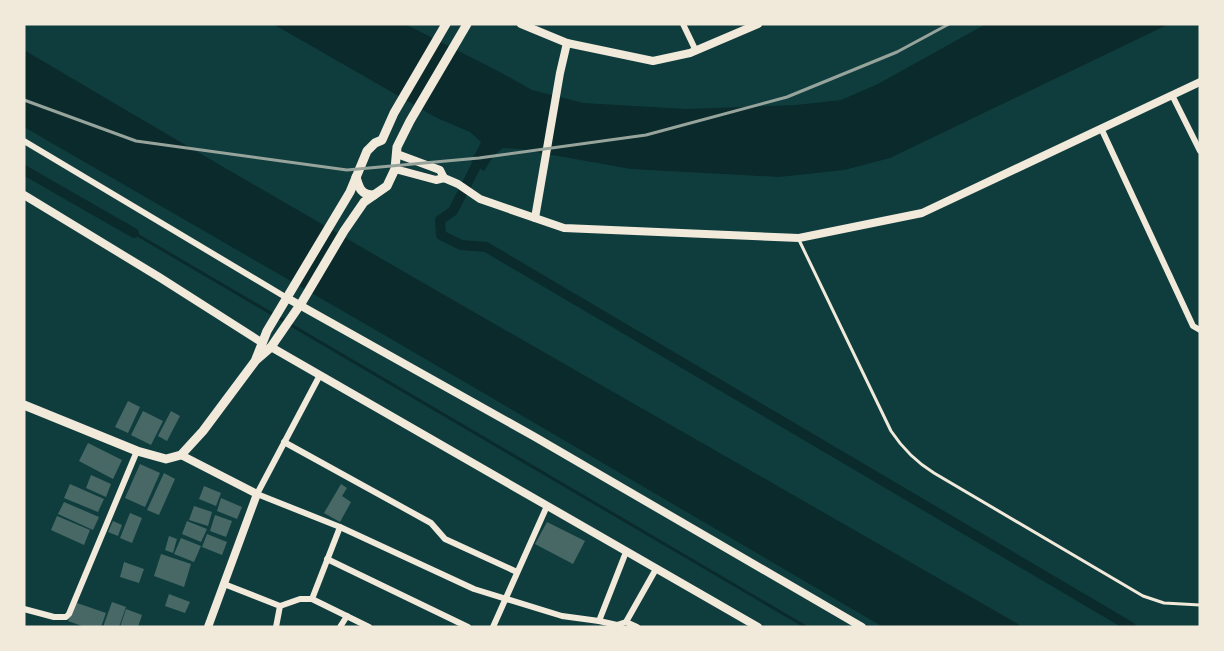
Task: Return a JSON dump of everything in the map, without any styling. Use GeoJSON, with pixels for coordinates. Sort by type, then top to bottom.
{"type":"FeatureCollection","features":[{"type":"Feature","properties":{"kind":"main road"},"geometry":{"type":"LineString","coordinates":[[382,140],[394,113],[446,24]]}},
{"type":"Feature","properties":{"kind":"main road"},"geometry":{"type":"LineString","coordinates":[[24,405],[136,451],[166,459],[181,456],[203,431],[256,360],[271,347],[301,304],[364,202],[387,186],[395,169],[397,151],[410,121],[466,24]]}},
{"type":"Feature","properties":{"kind":"main road"},"geometry":{"type":"LineString","coordinates":[[256,360],[267,331],[351,192],[367,151],[382,140],[391,142],[397,151]]}},
{"type":"Feature","properties":{"kind":"main road"},"geometry":{"type":"LineString","coordinates":[[356,177],[362,193],[374,195]]}},
{"type":"Feature","properties":{"kind":"street"},"geometry":{"type":"LineString","coordinates":[[521,24],[567,43],[653,60],[696,51],[758,24]]}},
{"type":"Feature","properties":{"kind":"street"},"geometry":{"type":"LineString","coordinates":[[685,25],[696,51]]}},
{"type":"Feature","properties":{"kind":"street"},"geometry":{"type":"LineString","coordinates":[[535,218],[567,43]]}},
{"type":"Feature","properties":{"kind":"street"},"geometry":{"type":"LineString","coordinates":[[395,169],[436,180],[444,178],[458,184],[480,199],[564,228],[799,238],[922,213],[1200,82]]}},
{"type":"Feature","properties":{"kind":"street"},"geometry":{"type":"LineString","coordinates":[[1172,95],[1200,151]]}},
{"type":"Feature","properties":{"kind":"street"},"geometry":{"type":"LineString","coordinates":[[1101,129],[1193,326],[1200,330]]}},
{"type":"Feature","properties":{"kind":"street"},"geometry":{"type":"LineString","coordinates":[[24,141],[301,304],[862,627]]}},
{"type":"Feature","properties":{"kind":"street"},"geometry":{"type":"LineString","coordinates":[[397,151],[440,170],[444,178]]}},
{"type":"Feature","properties":{"kind":"street"},"geometry":{"type":"LineString","coordinates":[[24,195],[261,342]]}},
{"type":"Feature","properties":{"kind":"street"},"geometry":{"type":"LineString","coordinates":[[271,347],[758,627]]}},
{"type":"Feature","properties":{"kind":"street"},"geometry":{"type":"LineString","coordinates":[[208,627],[257,494],[320,375]]}},
{"type":"Feature","properties":{"kind":"street"},"geometry":{"type":"LineString","coordinates":[[284,442],[431,523],[445,538],[517,572]]}},
{"type":"Feature","properties":{"kind":"street"},"geometry":{"type":"LineString","coordinates":[[24,609],[54,617],[66,617],[69,614],[136,451]]}},
{"type":"Feature","properties":{"kind":"street"},"geometry":{"type":"LineString","coordinates":[[181,456],[257,494],[340,526],[474,589],[562,615],[617,625],[626,622],[656,568]]}},
{"type":"Feature","properties":{"kind":"street"},"geometry":{"type":"LineString","coordinates":[[493,627],[547,506]]}},
{"type":"Feature","properties":{"kind":"street"},"geometry":{"type":"LineString","coordinates":[[312,599],[340,526]]}},
{"type":"Feature","properties":{"kind":"street"},"geometry":{"type":"LineString","coordinates":[[599,621],[626,552]]}},
{"type":"Feature","properties":{"kind":"street"},"geometry":{"type":"LineString","coordinates":[[327,559],[468,627]]}},
{"type":"Feature","properties":{"kind":"street"},"geometry":{"type":"LineString","coordinates":[[224,584],[280,606],[300,598],[312,599],[369,627]]}},
{"type":"Feature","properties":{"kind":"street"},"geometry":{"type":"LineString","coordinates":[[276,627],[280,606]]}},
{"type":"Feature","properties":{"kind":"street"},"geometry":{"type":"LineString","coordinates":[[340,627],[347,616]]}},
{"type":"Feature","properties":{"kind":"street"},"geometry":{"type":"LineString","coordinates":[[626,622],[637,627]]}},
{"type":"Feature","properties":{"kind":"lane"},"geometry":{"type":"LineString","coordinates":[[799,238],[886,421],[904,451],[934,473],[1143,596],[1164,603],[1200,605]]}},
{"type":"Feature","properties":{"kind":"water"},"geometry":{"type":"Polygon","coordinates":[[[273,24],[405,24],[532,90],[583,103],[686,109],[796,105],[841,100],[878,84],[986,24],[1169,24],[890,158],[844,170],[779,177],[631,169],[503,148],[494,155],[484,171],[471,162],[481,142],[470,132],[437,118],[273,24]]]}},
{"type":"Feature","properties":{"kind":"water"},"geometry":{"type":"Polygon","coordinates":[[[24,50],[1023,627],[883,627],[24,127],[24,50]]]}},
{"type":"Feature","properties":{"kind":"building"},"geometry":{"type":"Polygon","coordinates":[[[128,401],[140,407],[128,433],[115,427],[128,401]]]}},
{"type":"Feature","properties":{"kind":"building"},"geometry":{"type":"Polygon","coordinates":[[[143,411],[163,421],[151,445],[131,435],[143,411]]]}},
{"type":"Feature","properties":{"kind":"building"},"geometry":{"type":"Polygon","coordinates":[[[171,411],[180,416],[167,441],[158,436],[171,411]]]}},
{"type":"Feature","properties":{"kind":"building"},"geometry":{"type":"Polygon","coordinates":[[[88,443],[122,460],[113,479],[79,461],[88,443]]]}},
{"type":"Feature","properties":{"kind":"building"},"geometry":{"type":"Polygon","coordinates":[[[140,464],[160,473],[145,507],[125,498],[140,464]]]}},
{"type":"Feature","properties":{"kind":"building"},"geometry":{"type":"Polygon","coordinates":[[[164,473],[175,479],[159,515],[147,510],[164,473]]]}},
{"type":"Feature","properties":{"kind":"building"},"geometry":{"type":"Polygon","coordinates":[[[91,475],[111,484],[106,497],[86,488],[91,475]]]}},
{"type":"Feature","properties":{"kind":"building"},"geometry":{"type":"Polygon","coordinates":[[[70,484],[104,499],[98,512],[64,498],[70,484]]]}},
{"type":"Feature","properties":{"kind":"building"},"geometry":{"type":"Polygon","coordinates":[[[341,484],[347,488],[342,496],[351,502],[340,522],[324,513],[341,484]]]}},
{"type":"Feature","properties":{"kind":"building"},"geometry":{"type":"Polygon","coordinates":[[[204,486],[221,493],[216,506],[199,499],[204,486]]]}},
{"type":"Feature","properties":{"kind":"building"},"geometry":{"type":"Polygon","coordinates":[[[221,498],[242,507],[237,519],[217,511],[221,498]]]}},
{"type":"Feature","properties":{"kind":"building"},"geometry":{"type":"Polygon","coordinates":[[[64,502],[99,517],[93,530],[58,514],[64,502]]]}},
{"type":"Feature","properties":{"kind":"building"},"geometry":{"type":"Polygon","coordinates":[[[194,506],[212,512],[208,526],[189,520],[194,506]]]}},
{"type":"Feature","properties":{"kind":"building"},"geometry":{"type":"Polygon","coordinates":[[[130,513],[142,518],[132,543],[120,538],[130,513]]]}},
{"type":"Feature","properties":{"kind":"building"},"geometry":{"type":"Polygon","coordinates":[[[215,515],[232,521],[226,537],[210,531],[215,515]]]}},
{"type":"Feature","properties":{"kind":"building"},"geometry":{"type":"Polygon","coordinates":[[[57,516],[90,530],[84,545],[51,530],[57,516]]]}},
{"type":"Feature","properties":{"kind":"building"},"geometry":{"type":"Polygon","coordinates":[[[113,521],[122,525],[118,536],[108,532],[113,521]]]}},
{"type":"Feature","properties":{"kind":"building"},"geometry":{"type":"Polygon","coordinates":[[[187,521],[207,529],[201,542],[182,534],[187,521]]]}},
{"type":"Feature","properties":{"kind":"building"},"geometry":{"type":"Polygon","coordinates":[[[547,522],[585,541],[573,564],[535,544],[547,522]]]}},
{"type":"Feature","properties":{"kind":"building"},"geometry":{"type":"Polygon","coordinates":[[[207,534],[227,542],[222,555],[202,547],[207,534]]]}},
{"type":"Feature","properties":{"kind":"building"},"geometry":{"type":"Polygon","coordinates":[[[169,536],[177,539],[173,553],[165,550],[169,536]]]}},
{"type":"Feature","properties":{"kind":"building"},"geometry":{"type":"Polygon","coordinates":[[[181,538],[201,546],[194,562],[174,554],[181,538]]]}},
{"type":"Feature","properties":{"kind":"building"},"geometry":{"type":"Polygon","coordinates":[[[161,554],[191,564],[184,587],[154,576],[161,554]]]}},
{"type":"Feature","properties":{"kind":"building"},"geometry":{"type":"Polygon","coordinates":[[[124,562],[144,569],[139,583],[120,577],[124,562]]]}},
{"type":"Feature","properties":{"kind":"building"},"geometry":{"type":"Polygon","coordinates":[[[169,594],[190,602],[185,613],[165,606],[169,594]]]}},
{"type":"Feature","properties":{"kind":"building"},"geometry":{"type":"Polygon","coordinates":[[[112,602],[126,607],[119,627],[103,627],[112,602]]]}},
{"type":"Feature","properties":{"kind":"building"},"geometry":{"type":"Polygon","coordinates":[[[77,603],[106,613],[101,627],[85,627],[68,621],[77,603]]]}},
{"type":"Feature","properties":{"kind":"building"},"geometry":{"type":"Polygon","coordinates":[[[126,609],[142,615],[138,627],[120,627],[126,609]]]}},
{"type":"Feature","properties":{"kind":"waterway"},"geometry":{"type":"LineString","coordinates":[[476,166],[453,211],[440,220],[441,235],[461,245],[486,247],[1131,627]]}},
{"type":"Feature","properties":{"kind":"waterway"},"geometry":{"type":"LineString","coordinates":[[24,170],[134,233]]}},
{"type":"Feature","properties":{"kind":"waterway"},"geometry":{"type":"LineString","coordinates":[[134,233],[806,627]]}},
{"type":"Feature","properties":{"kind":"railway"},"geometry":{"type":"LineString","coordinates":[[24,100],[136,141],[347,170],[479,158],[646,135],[787,97],[897,52],[949,24]]}}]}
